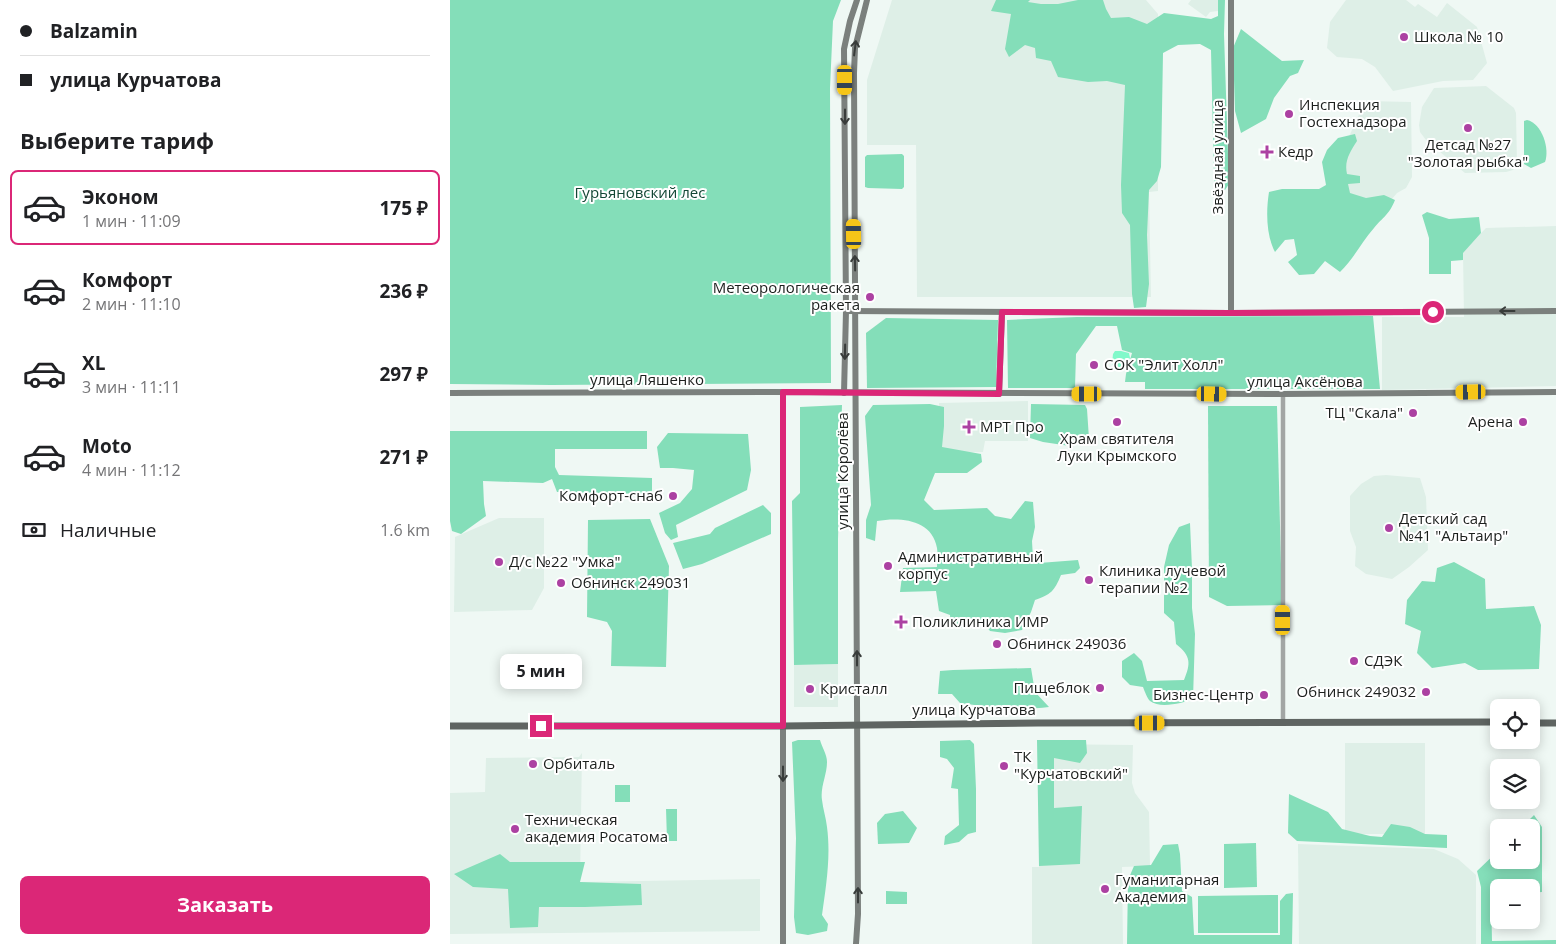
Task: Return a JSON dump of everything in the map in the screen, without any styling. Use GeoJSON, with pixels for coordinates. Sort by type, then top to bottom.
{"type":"FeatureCollection","features":[{"type":"Feature","properties":{"kind":"main road","name":"улица Королёва"},"geometry":{"type":"LineString","coordinates":[[844,393],[846,311],[844,49],[850,20],[857,0]]}},
{"type":"Feature","properties":{"kind":"main road","name":"улица Королёва"},"geometry":{"type":"LineString","coordinates":[[856,944],[858,914],[854,215],[855,48],[867,0]]}},
{"type":"Feature","properties":{"kind":"main road","name":"Звёздная улица"},"geometry":{"type":"LineString","coordinates":[[1230,313],[1231,0]]}},
{"type":"Feature","properties":{"kind":"main road"},"geometry":{"type":"LineString","coordinates":[[846,311],[1230,313],[1556,311]]}},
{"type":"Feature","properties":{"kind":"main road"},"geometry":{"type":"LineString","coordinates":[[999,394],[1002,312]]}},
{"type":"Feature","properties":{"kind":"main road"},"geometry":{"type":"LineString","coordinates":[[783,392],[783,944]]}},
{"type":"Feature","properties":{"kind":"main road","name":"улица Аксёнова"},"geometry":{"type":"LineString","coordinates":[[844,393],[1283,394],[1556,392]]}},
{"type":"Feature","properties":{"kind":"main road","name":"улица Ляшенко"},"geometry":{"type":"LineString","coordinates":[[450,393],[844,393]]}},
{"type":"Feature","properties":{"kind":"main road","name":"улица Курчатова"},"geometry":{"type":"LineString","coordinates":[[450,726],[1490,722]]}},
{"type":"Feature","properties":{"kind":"main road"},"geometry":{"type":"LineString","coordinates":[[1540,722],[1556,723]]}},
{"type":"Feature","properties":{"kind":"street"},"geometry":{"type":"LineString","coordinates":[[1283,394],[1283,723]]}},
{"type":"Feature","properties":{"kind":"shaded area"},"geometry":{"type":"Polygon","coordinates":[[[892,0],[1146,0],[1158,14],[1158,191],[1149,192],[1151,297],[917,297],[916,145],[867,145],[867,80],[892,0]]]}},
{"type":"Feature","properties":{"kind":"shaded area"},"geometry":{"type":"Polygon","coordinates":[[[1191,0],[1218,0],[1218,11],[1210,12],[1206,17],[1188,4],[1191,0]]]}},
{"type":"Feature","properties":{"kind":"shaded area","name":"Школа № 10"},"geometry":{"type":"Polygon","coordinates":[[[1346,0],[1406,0],[1415,7],[1418,4],[1437,17],[1447,3],[1477,27],[1487,63],[1473,80],[1443,81],[1393,91],[1375,67],[1362,59],[1337,57],[1327,48],[1330,22],[1346,0]]]}},
{"type":"Feature","properties":{"kind":"shaded area","name":"Детсад №27 \"Золотая рыбка\""},"geometry":{"type":"Polygon","coordinates":[[[1486,86],[1514,108],[1516,113],[1517,164],[1513,170],[1506,172],[1465,173],[1426,140],[1420,132],[1419,125],[1422,107],[1434,88],[1486,86]]]}},
{"type":"Feature","properties":{"kind":"shaded area"},"geometry":{"type":"Polygon","coordinates":[[[1365,101],[1411,102],[1412,177],[1406,188],[1397,193],[1380,213],[1342,220],[1330,179],[1365,101]]]}},
{"type":"Feature","properties":{"kind":"shaded area"},"geometry":{"type":"Polygon","coordinates":[[[1556,226],[1556,386],[1382,390],[1382,317],[1464,317],[1463,252],[1486,228],[1556,226]]]}},
{"type":"Feature","properties":{"kind":"shaded area"},"geometry":{"type":"Polygon","coordinates":[[[1115,351],[1129,353],[1130,358],[1124,366],[1116,370],[1112,364],[1115,351]]]}},
{"type":"Feature","properties":{"kind":"shaded area"},"geometry":{"type":"Polygon","coordinates":[[[1028,401],[1028,441],[985,441],[983,452],[940,453],[939,403],[1028,401]]]}},
{"type":"Feature","properties":{"kind":"shaded area","name":"Детский сад №41 \"Альтаир\""},"geometry":{"type":"Polygon","coordinates":[[[1386,475],[1420,478],[1426,497],[1428,550],[1392,579],[1366,574],[1355,566],[1356,547],[1350,531],[1350,496],[1361,484],[1374,476],[1386,475]]]}},
{"type":"Feature","properties":{"kind":"shaded area","name":"Д/с №22 \"Умка\""},"geometry":{"type":"Polygon","coordinates":[[[499,518],[544,518],[544,588],[532,610],[454,612],[455,537],[499,518]]]}},
{"type":"Feature","properties":{"kind":"shaded area"},"geometry":{"type":"Polygon","coordinates":[[[838,664],[838,707],[794,707],[794,665],[838,664]]]}},
{"type":"Feature","properties":{"kind":"shaded area"},"geometry":{"type":"Polygon","coordinates":[[[1345,743],[1425,743],[1425,834],[1345,834],[1345,743]]]}},
{"type":"Feature","properties":{"kind":"shaded area"},"geometry":{"type":"Polygon","coordinates":[[[1040,744],[1133,745],[1132,783],[1135,793],[1149,812],[1150,866],[1122,867],[1123,944],[1032,944],[1032,867],[1039,867],[1040,744]]]}},
{"type":"Feature","properties":{"kind":"shaded area","name":"Техническая академия Росатома"},"geometry":{"type":"Polygon","coordinates":[[[582,753],[580,882],[760,879],[760,931],[450,934],[450,793],[485,792],[486,758],[579,757],[582,753]]]}},
{"type":"Feature","properties":{"kind":"shaded area"},"geometry":{"type":"Polygon","coordinates":[[[1298,844],[1434,849],[1458,859],[1476,875],[1476,944],[1299,944],[1298,844]]]}},
{"type":"Feature","properties":{"kind":"green space","name":"Гурьяновский лес"},"geometry":{"type":"Polygon","coordinates":[[[450,0],[841,0],[833,21],[830,88],[831,383],[450,384],[450,0]]]}},
{"type":"Feature","properties":{"kind":"green space"},"geometry":{"type":"Polygon","coordinates":[[[996,0],[1030,0],[1028,2],[1058,4],[1078,0],[1103,0],[1111,18],[1129,17],[1147,24],[1164,13],[1211,19],[1218,16],[1218,0],[1225,0],[1224,34],[1229,184],[1225,190],[1216,188],[1214,180],[1211,50],[1200,44],[1178,45],[1163,53],[1161,167],[1157,181],[1149,190],[1147,235],[1149,284],[1146,307],[1134,308],[1130,225],[1122,213],[1121,185],[1125,85],[1107,81],[1088,82],[1058,77],[1051,61],[1036,58],[1035,48],[1025,45],[1009,57],[1005,49],[1011,14],[991,11],[996,0]]]}},
{"type":"Feature","properties":{"kind":"green space"},"geometry":{"type":"Polygon","coordinates":[[[1241,29],[1282,61],[1304,60],[1298,73],[1290,76],[1274,98],[1266,119],[1241,133],[1235,111],[1233,48],[1241,29]]]}},
{"type":"Feature","properties":{"kind":"green space"},"geometry":{"type":"Polygon","coordinates":[[[1524,121],[1532,122],[1541,131],[1546,150],[1545,162],[1531,168],[1524,164],[1524,121]]]}},
{"type":"Feature","properties":{"kind":"green space"},"geometry":{"type":"Polygon","coordinates":[[[1355,134],[1357,141],[1348,157],[1346,169],[1347,174],[1360,176],[1360,183],[1348,184],[1350,193],[1366,198],[1384,195],[1395,200],[1388,213],[1340,272],[1325,261],[1314,274],[1299,275],[1288,262],[1297,255],[1294,239],[1285,240],[1275,252],[1272,245],[1267,223],[1269,192],[1282,189],[1319,189],[1326,185],[1322,162],[1327,150],[1338,138],[1355,134]]]}},
{"type":"Feature","properties":{"kind":"green space"},"geometry":{"type":"Polygon","coordinates":[[[902,154],[904,156],[904,187],[902,189],[865,187],[865,157],[867,155],[902,154]]]}},
{"type":"Feature","properties":{"kind":"green space"},"geometry":{"type":"Polygon","coordinates":[[[1427,212],[1449,219],[1479,217],[1481,233],[1463,253],[1463,260],[1451,261],[1451,274],[1429,274],[1429,238],[1422,215],[1427,212]]]}},
{"type":"Feature","properties":{"kind":"green space"},"geometry":{"type":"Polygon","coordinates":[[[1373,316],[1380,389],[1145,389],[1145,382],[1125,382],[1132,353],[1122,350],[1117,326],[1096,326],[1076,354],[1075,388],[1008,388],[1007,320],[1077,317],[1373,316]]]}},
{"type":"Feature","properties":{"kind":"green space"},"geometry":{"type":"Polygon","coordinates":[[[886,318],[998,320],[996,387],[867,388],[866,333],[886,318]]]}},
{"type":"Feature","properties":{"kind":"green space"},"geometry":{"type":"Polygon","coordinates":[[[930,404],[944,407],[942,447],[981,454],[982,462],[967,473],[935,473],[924,500],[934,510],[987,508],[995,516],[1011,519],[1025,501],[1033,502],[1035,527],[1032,541],[1033,559],[1039,563],[1078,560],[1080,568],[1075,573],[1061,575],[1051,592],[1035,600],[1022,630],[1005,633],[990,631],[982,621],[971,620],[963,628],[951,628],[950,615],[939,611],[936,591],[900,592],[903,568],[937,567],[937,550],[934,538],[922,526],[905,520],[877,521],[875,541],[866,538],[866,520],[871,505],[865,416],[873,405],[930,404]]]}},
{"type":"Feature","properties":{"kind":"green space"},"geometry":{"type":"Polygon","coordinates":[[[1031,404],[1085,405],[1087,409],[1089,439],[1083,445],[1073,440],[1070,446],[1030,438],[1031,404]]]}},
{"type":"Feature","properties":{"kind":"green space"},"geometry":{"type":"Polygon","coordinates":[[[842,405],[838,539],[838,664],[794,665],[792,501],[800,493],[800,407],[842,405]]]}},
{"type":"Feature","properties":{"kind":"green space"},"geometry":{"type":"Polygon","coordinates":[[[1208,406],[1277,406],[1282,605],[1227,606],[1209,597],[1208,406]]]}},
{"type":"Feature","properties":{"kind":"green space"},"geometry":{"type":"Polygon","coordinates":[[[450,431],[647,431],[647,449],[555,449],[555,467],[559,475],[652,478],[652,494],[557,492],[552,479],[543,483],[483,481],[486,516],[461,534],[452,531],[450,521],[450,431]]]}},
{"type":"Feature","properties":{"kind":"green space"},"geometry":{"type":"Polygon","coordinates":[[[668,433],[748,434],[751,470],[747,490],[676,525],[678,537],[671,540],[665,533],[659,513],[680,503],[692,489],[694,470],[660,468],[657,447],[668,433]]]}},
{"type":"Feature","properties":{"kind":"green space"},"geometry":{"type":"Polygon","coordinates":[[[763,505],[771,513],[771,534],[702,564],[683,569],[673,543],[710,534],[715,528],[763,505]]]}},
{"type":"Feature","properties":{"kind":"green space"},"geometry":{"type":"Polygon","coordinates":[[[650,519],[669,566],[666,667],[611,666],[612,631],[607,622],[587,617],[588,520],[650,519]]]}},
{"type":"Feature","properties":{"kind":"green space"},"geometry":{"type":"Polygon","coordinates":[[[1190,523],[1192,608],[1195,634],[1193,699],[1178,704],[1160,705],[1150,701],[1143,687],[1130,685],[1122,677],[1122,661],[1134,653],[1142,661],[1147,681],[1184,680],[1188,669],[1187,656],[1176,644],[1174,622],[1164,613],[1164,567],[1169,545],[1179,527],[1190,523]]]}},
{"type":"Feature","properties":{"kind":"green space"},"geometry":{"type":"Polygon","coordinates":[[[1454,562],[1485,579],[1486,609],[1534,606],[1541,625],[1539,669],[1478,670],[1465,663],[1432,668],[1417,653],[1421,631],[1405,624],[1407,600],[1422,581],[1435,582],[1437,568],[1454,562]]]}},
{"type":"Feature","properties":{"kind":"green space"},"geometry":{"type":"Polygon","coordinates":[[[1031,668],[1035,692],[1049,707],[1015,709],[982,706],[960,703],[952,694],[938,694],[940,671],[1031,668]]]}},
{"type":"Feature","properties":{"kind":"green space"},"geometry":{"type":"Polygon","coordinates":[[[798,740],[820,740],[827,762],[822,803],[827,827],[828,860],[822,915],[828,924],[827,931],[808,935],[796,933],[794,917],[796,838],[792,742],[798,740]]]}},
{"type":"Feature","properties":{"kind":"green space"},"geometry":{"type":"Polygon","coordinates":[[[970,740],[974,744],[976,832],[968,834],[959,842],[944,845],[945,836],[959,825],[958,789],[951,788],[954,768],[947,759],[940,757],[940,741],[970,740]]]}},
{"type":"Feature","properties":{"kind":"green space"},"geometry":{"type":"Polygon","coordinates":[[[1037,740],[1086,740],[1087,753],[1080,763],[1054,758],[1054,808],[1082,806],[1080,864],[1039,866],[1037,740]]]}},
{"type":"Feature","properties":{"kind":"green space"},"geometry":{"type":"Polygon","coordinates":[[[615,785],[630,785],[630,802],[615,802],[615,785]]]}},
{"type":"Feature","properties":{"kind":"green space"},"geometry":{"type":"Polygon","coordinates":[[[1289,794],[1328,812],[1342,829],[1382,837],[1391,824],[1410,827],[1425,834],[1447,835],[1447,848],[1297,841],[1288,833],[1289,794]]]}},
{"type":"Feature","properties":{"kind":"green space"},"geometry":{"type":"Polygon","coordinates":[[[666,809],[677,809],[677,841],[667,841],[666,809]]]}},
{"type":"Feature","properties":{"kind":"green space"},"geometry":{"type":"Polygon","coordinates":[[[903,811],[917,828],[909,843],[878,844],[877,823],[885,814],[903,811]]]}},
{"type":"Feature","properties":{"kind":"green space"},"geometry":{"type":"Polygon","coordinates":[[[1540,824],[1542,827],[1542,892],[1540,892],[1540,879],[1490,879],[1490,929],[1492,929],[1492,941],[1556,940],[1556,944],[1481,944],[1481,887],[1477,871],[1490,859],[1490,869],[1540,869],[1540,824]]]}},
{"type":"Feature","properties":{"kind":"green space"},"geometry":{"type":"Polygon","coordinates":[[[1256,843],[1257,887],[1224,888],[1224,844],[1256,843]]]}},
{"type":"Feature","properties":{"kind":"green space"},"geometry":{"type":"Polygon","coordinates":[[[1178,844],[1182,891],[1192,897],[1194,935],[1280,935],[1280,901],[1286,894],[1293,893],[1292,944],[1127,944],[1128,880],[1134,866],[1151,865],[1163,845],[1178,844]]]}},
{"type":"Feature","properties":{"kind":"green space"},"geometry":{"type":"Polygon","coordinates":[[[500,854],[510,862],[585,862],[580,882],[641,884],[642,905],[539,907],[538,927],[510,928],[508,889],[473,887],[454,874],[500,854]]]}},
{"type":"Feature","properties":{"kind":"green space"},"geometry":{"type":"Polygon","coordinates":[[[886,891],[907,892],[907,904],[886,904],[886,891]]]}},
{"type":"Feature","properties":{"kind":"green space"},"geometry":{"type":"Polygon","coordinates":[[[1278,895],[1278,933],[1198,933],[1198,896],[1278,895]]]}},
{"type":"Feature","properties":{"kind":"place","name":"Школа № 10"},"geometry":{"type":"Point","coordinates":[1404,37]}},
{"type":"Feature","properties":{"kind":"place","name":"Инспекция Гостехнадзора"},"geometry":{"type":"Point","coordinates":[1289,114]}},
{"type":"Feature","properties":{"kind":"place","name":"Детсад №27 \"Золотая рыбка\""},"geometry":{"type":"Point","coordinates":[1468,128]}},
{"type":"Feature","properties":{"kind":"place","name":"Кедр"},"geometry":{"type":"Point","coordinates":[1267,152]}},
{"type":"Feature","properties":{"kind":"place","name":"Метеорологическая ракета"},"geometry":{"type":"Point","coordinates":[870,297]}},
{"type":"Feature","properties":{"kind":"place","name":"СОК \"Элит Холл\""},"geometry":{"type":"Point","coordinates":[1094,365]}},
{"type":"Feature","properties":{"kind":"place","name":"ТЦ \"Скала\""},"geometry":{"type":"Point","coordinates":[1413,413]}},
{"type":"Feature","properties":{"kind":"place","name":"Храм святителя Луки Крымского"},"geometry":{"type":"Point","coordinates":[1117,422]}},
{"type":"Feature","properties":{"kind":"place","name":"Арена"},"geometry":{"type":"Point","coordinates":[1523,422]}},
{"type":"Feature","properties":{"kind":"place","name":"МРТ Про"},"geometry":{"type":"Point","coordinates":[969,427]}},
{"type":"Feature","properties":{"kind":"place","name":"Комфорт-снаб"},"geometry":{"type":"Point","coordinates":[673,496]}},
{"type":"Feature","properties":{"kind":"place","name":"Детский сад №41 \"Альтаир\""},"geometry":{"type":"Point","coordinates":[1389,528]}},
{"type":"Feature","properties":{"kind":"place","name":"Д/с №22 \"Умка\""},"geometry":{"type":"Point","coordinates":[499,562]}},
{"type":"Feature","properties":{"kind":"place","name":"Административный корпус"},"geometry":{"type":"Point","coordinates":[888,566]}},
{"type":"Feature","properties":{"kind":"place","name":"Клиника лучевой терапии №2"},"geometry":{"type":"Point","coordinates":[1089,580]}},
{"type":"Feature","properties":{"kind":"place","name":"Обнинск 249031"},"geometry":{"type":"Point","coordinates":[561,583]}},
{"type":"Feature","properties":{"kind":"place","name":"Поликлиника ИМР"},"geometry":{"type":"Point","coordinates":[901,622]}},
{"type":"Feature","properties":{"kind":"place","name":"Обнинск 249036"},"geometry":{"type":"Point","coordinates":[997,644]}},
{"type":"Feature","properties":{"kind":"place","name":"СДЭК"},"geometry":{"type":"Point","coordinates":[1354,661]}},
{"type":"Feature","properties":{"kind":"place","name":"Пищеблок"},"geometry":{"type":"Point","coordinates":[1100,688]}},
{"type":"Feature","properties":{"kind":"place","name":"Кристалл"},"geometry":{"type":"Point","coordinates":[810,689]}},
{"type":"Feature","properties":{"kind":"place","name":"Обнинск 249032"},"geometry":{"type":"Point","coordinates":[1426,692]}},
{"type":"Feature","properties":{"kind":"place","name":"Бизнес-Центр"},"geometry":{"type":"Point","coordinates":[1264,695]}},
{"type":"Feature","properties":{"kind":"place","name":"Орбиталь"},"geometry":{"type":"Point","coordinates":[533,764]}},
{"type":"Feature","properties":{"kind":"place","name":"ТК \"Курчатовский\""},"geometry":{"type":"Point","coordinates":[1004,766]}},
{"type":"Feature","properties":{"kind":"place","name":"Техническая академия Росатома"},"geometry":{"type":"Point","coordinates":[515,829]}},
{"type":"Feature","properties":{"kind":"place","name":"Гуманитарная Академия"},"geometry":{"type":"Point","coordinates":[1105,889]}},
{"type":"Feature","properties":{"kind":"route"},"geometry":{"type":"LineString","coordinates":[[541,726],[783,726],[783,392],[999,394],[1002,312],[1433,312]]}}]}
